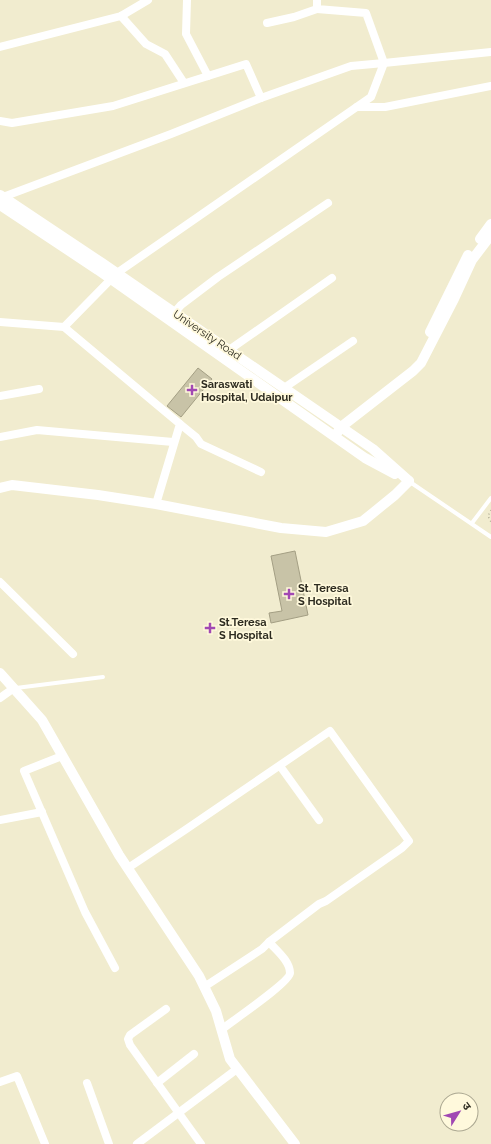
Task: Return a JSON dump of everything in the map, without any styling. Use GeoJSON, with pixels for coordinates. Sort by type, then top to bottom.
{"type":"FeatureCollection","features":[{"type":"Feature","properties":{"kind":"street"},"geometry":{"type":"LineString","coordinates":[[0,47],[121,16],[148,0]]}},
{"type":"Feature","properties":{"kind":"street"},"geometry":{"type":"LineString","coordinates":[[187,0],[186,34],[208,76]]}},
{"type":"Feature","properties":{"kind":"street"},"geometry":{"type":"LineString","coordinates":[[316,9],[317,0]]}},
{"type":"Feature","properties":{"kind":"street"},"geometry":{"type":"LineString","coordinates":[[64,327],[114,276],[371,97],[384,63],[366,13],[316,9],[294,17],[267,23]]}},
{"type":"Feature","properties":{"kind":"street"},"geometry":{"type":"LineString","coordinates":[[121,16],[146,44],[165,54],[184,83]]}},
{"type":"Feature","properties":{"kind":"street"},"geometry":{"type":"LineString","coordinates":[[1,199],[261,98],[351,66],[491,52]]}},
{"type":"Feature","properties":{"kind":"street"},"geometry":{"type":"LineString","coordinates":[[0,122],[12,124],[113,106],[246,64],[261,98]]}},
{"type":"Feature","properties":{"kind":"street"},"geometry":{"type":"LineString","coordinates":[[357,107],[385,108],[491,86]]}},
{"type":"Feature","properties":{"kind":"street","name":"University Road"},"geometry":{"type":"LineString","coordinates":[[1,199],[114,276],[334,437],[365,458],[409,481]]}},
{"type":"Feature","properties":{"kind":"street"},"geometry":{"type":"LineString","coordinates":[[174,313],[181,305],[218,277],[328,203]]}},
{"type":"Feature","properties":{"kind":"street"},"geometry":{"type":"LineString","coordinates":[[413,371],[417,358],[465,259],[491,224]]}},
{"type":"Feature","properties":{"kind":"street"},"geometry":{"type":"LineString","coordinates":[[334,437],[341,427],[413,371],[421,363],[454,300],[472,260],[491,235]]}},
{"type":"Feature","properties":{"kind":"street","name":"University Road"},"geometry":{"type":"LineString","coordinates":[[114,276],[174,313],[373,449],[409,481]]}},
{"type":"Feature","properties":{"kind":"street"},"geometry":{"type":"LineString","coordinates":[[229,350],[332,278]]}},
{"type":"Feature","properties":{"kind":"street"},"geometry":{"type":"LineString","coordinates":[[0,322],[64,327],[196,437],[201,444],[262,472]]}},
{"type":"Feature","properties":{"kind":"street"},"geometry":{"type":"LineString","coordinates":[[284,388],[353,341]]}},
{"type":"Feature","properties":{"kind":"street"},"geometry":{"type":"LineString","coordinates":[[0,396],[39,389]]}},
{"type":"Feature","properties":{"kind":"street"},"geometry":{"type":"LineString","coordinates":[[156,504],[173,442],[180,424]]}},
{"type":"Feature","properties":{"kind":"street"},"geometry":{"type":"LineString","coordinates":[[0,437],[37,430],[173,442]]}},
{"type":"Feature","properties":{"kind":"street"},"geometry":{"type":"LineString","coordinates":[[0,488],[12,485],[98,495],[156,504],[281,528],[326,532],[363,522],[409,481]]}},
{"type":"Feature","properties":{"kind":"street"},"geometry":{"type":"LineString","coordinates":[[0,582],[73,654]]}},
{"type":"Feature","properties":{"kind":"street"},"geometry":{"type":"LineString","coordinates":[[0,673],[42,720],[128,868],[199,976],[216,1011],[230,1059],[295,1144]]}},
{"type":"Feature","properties":{"kind":"street"},"geometry":{"type":"LineString","coordinates":[[0,698],[14,688]]}},
{"type":"Feature","properties":{"kind":"street"},"geometry":{"type":"LineString","coordinates":[[128,868],[330,731],[409,841],[402,848],[332,897],[318,904],[262,949],[204,986]]}},
{"type":"Feature","properties":{"kind":"street"},"geometry":{"type":"LineString","coordinates":[[62,756],[24,771],[85,912],[115,968]]}},
{"type":"Feature","properties":{"kind":"street"},"geometry":{"type":"LineString","coordinates":[[280,766],[319,820]]}},
{"type":"Feature","properties":{"kind":"street"},"geometry":{"type":"LineString","coordinates":[[0,820],[42,812]]}},
{"type":"Feature","properties":{"kind":"street"},"geometry":{"type":"LineString","coordinates":[[221,1030],[279,987],[289,976],[290,971],[287,964],[269,942]]}},
{"type":"Feature","properties":{"kind":"street"},"geometry":{"type":"LineString","coordinates":[[166,1009],[130,1034],[128,1039],[130,1045],[178,1114],[201,1144]]}},
{"type":"Feature","properties":{"kind":"street"},"geometry":{"type":"LineString","coordinates":[[157,1083],[194,1054]]}},
{"type":"Feature","properties":{"kind":"street"},"geometry":{"type":"LineString","coordinates":[[137,1144],[238,1069]]}},
{"type":"Feature","properties":{"kind":"street"},"geometry":{"type":"LineString","coordinates":[[0,1082],[17,1076],[45,1144]]}},
{"type":"Feature","properties":{"kind":"street"},"geometry":{"type":"LineString","coordinates":[[87,1083],[109,1144]]}},
{"type":"Feature","properties":{"kind":"lane","name":"University Road"},"geometry":{"type":"LineString","coordinates":[[409,481],[491,537]]}},
{"type":"Feature","properties":{"kind":"lane"},"geometry":{"type":"LineString","coordinates":[[472,523],[491,498]]}},
{"type":"Feature","properties":{"kind":"lane"},"geometry":{"type":"LineString","coordinates":[[14,688],[26,688],[103,677]]}},
{"type":"Feature","properties":{"kind":"path"},"geometry":{"type":"LineString","coordinates":[[491,510],[488,516],[491,522]]}},
{"type":"Feature","properties":{"kind":"building"},"geometry":{"type":"Polygon","coordinates":[[[198,368],[212,379],[181,417],[167,406],[198,368]]]}},
{"type":"Feature","properties":{"kind":"building"},"geometry":{"type":"Polygon","coordinates":[[[295,551],[308,615],[271,623],[269,613],[282,611],[271,556],[295,551]]]}},
{"type":"Feature","properties":{"kind":"place","name":"Saraswati Hospital, Udaipur"},"geometry":{"type":"Point","coordinates":[192,390]}},
{"type":"Feature","properties":{"kind":"place","name":"St. Teresa S Hospital"},"geometry":{"type":"Point","coordinates":[289,594]}},
{"type":"Feature","properties":{"kind":"place","name":"St.Teresa S Hospital"},"geometry":{"type":"Point","coordinates":[210,628]}}]}
